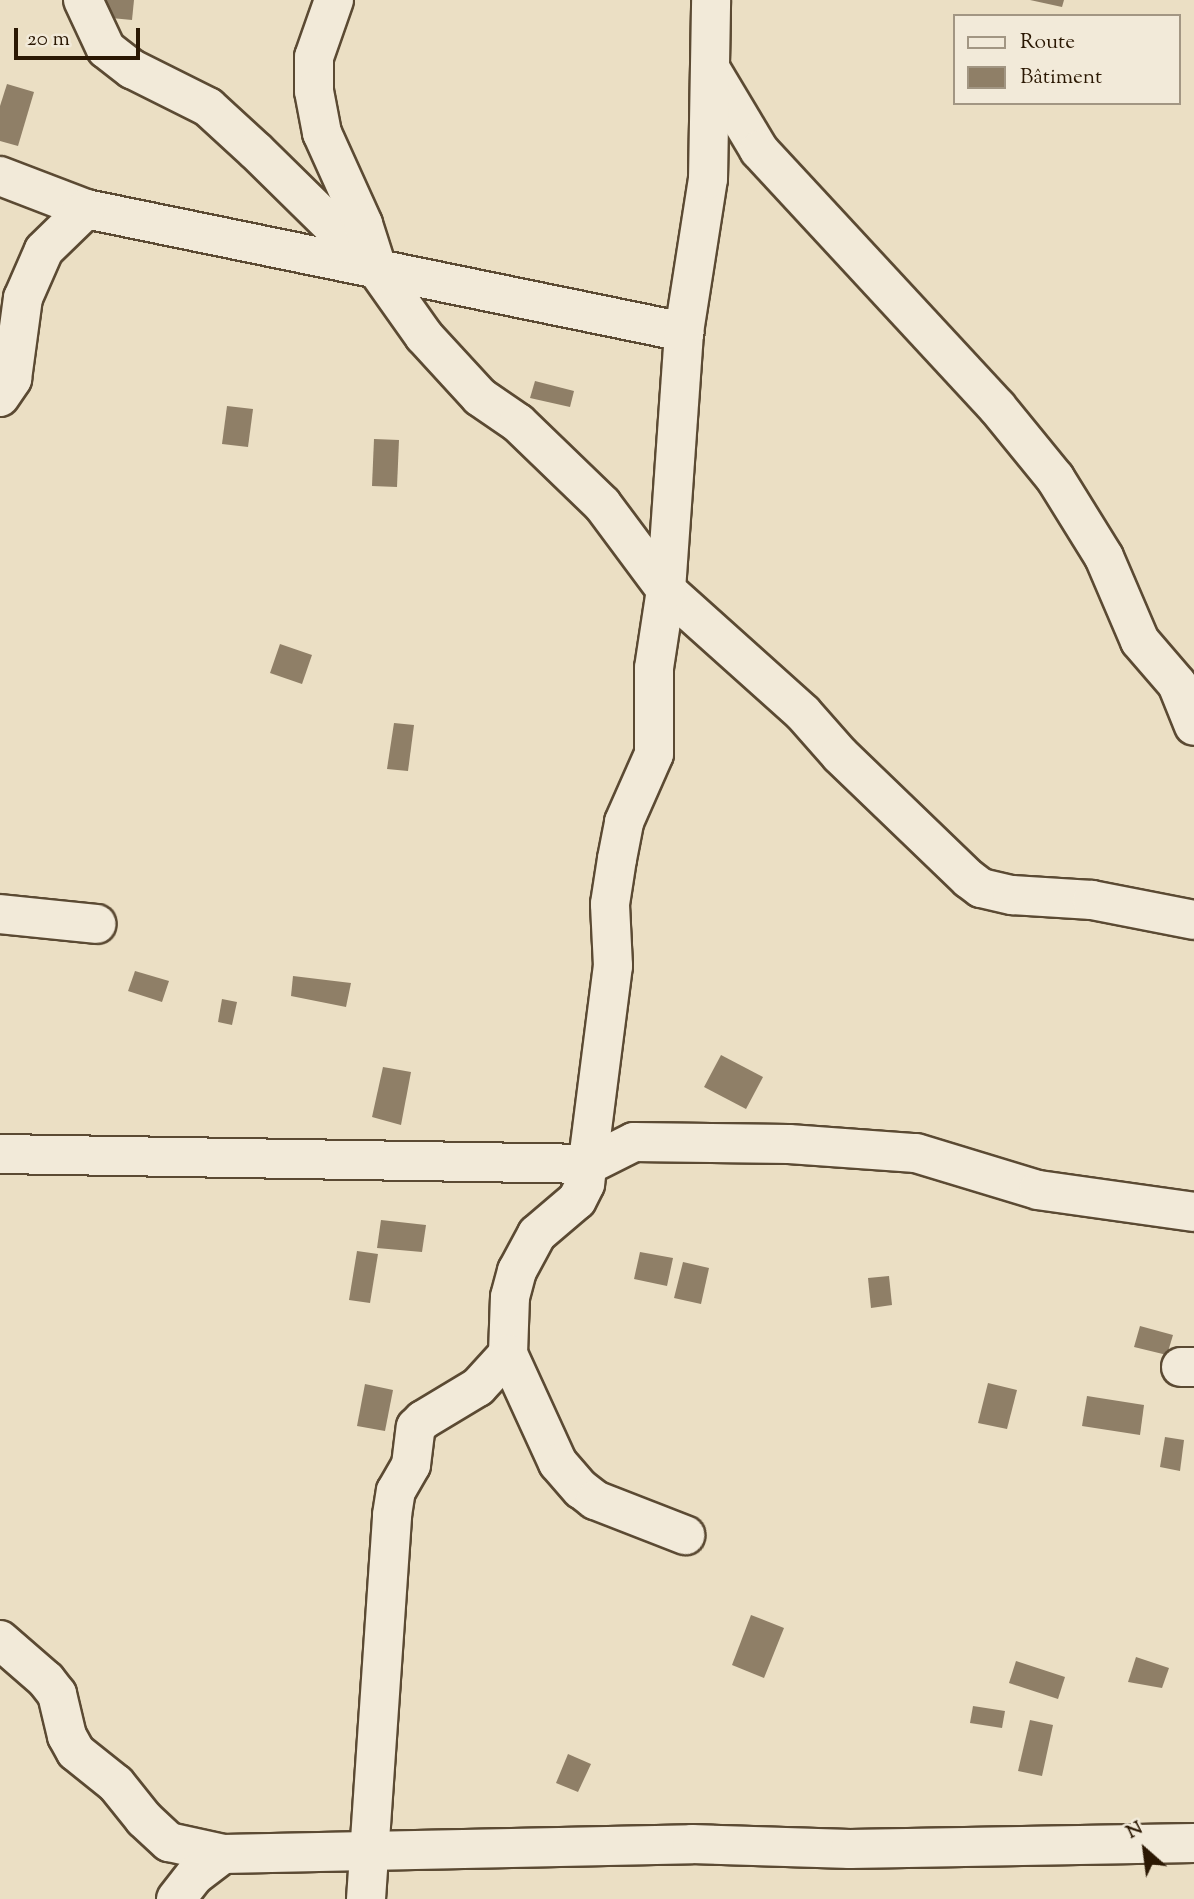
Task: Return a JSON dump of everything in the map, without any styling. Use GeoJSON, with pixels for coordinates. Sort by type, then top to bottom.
{"type":"FeatureCollection","features":[{"type":"Feature","properties":{"kind":"street"},"geometry":{"type":"LineString","coordinates":[[83,0],[106,49],[132,69],[208,107],[378,271]]}},
{"type":"Feature","properties":{"kind":"street"},"geometry":{"type":"LineString","coordinates":[[334,0],[314,57],[314,91],[322,134],[363,223],[378,271],[395,300],[480,397],[519,423],[602,504],[666,590],[803,713],[840,755],[981,888],[1092,900],[1194,920]]}},
{"type":"Feature","properties":{"kind":"street"},"geometry":{"type":"LineString","coordinates":[[685,1535],[595,1500],[581,1489],[558,1463],[508,1354],[510,1297],[517,1271],[537,1234],[577,1200],[590,1164],[613,966],[610,904],[624,822],[654,754],[653,668],[666,590],[684,332],[704,220],[713,73],[711,0]]}},
{"type":"Feature","properties":{"kind":"street"},"geometry":{"type":"LineString","coordinates":[[713,73],[759,150],[997,407],[1055,478],[1104,557],[1140,641],[1177,684],[1194,726]]}},
{"type":"Feature","properties":{"kind":"street"},"geometry":{"type":"LineString","coordinates":[[0,176],[86,209],[684,332]]}},
{"type":"Feature","properties":{"kind":"street"},"geometry":{"type":"LineString","coordinates":[[0,397],[12,379],[23,299],[44,250],[86,209]]}},
{"type":"Feature","properties":{"kind":"street"},"geometry":{"type":"LineString","coordinates":[[0,914],[96,924]]}},
{"type":"Feature","properties":{"kind":"street"},"geometry":{"type":"LineString","coordinates":[[0,1154],[590,1164],[634,1142],[789,1143],[916,1153],[1038,1190],[1194,1212]]}},
{"type":"Feature","properties":{"kind":"street"},"geometry":{"type":"LineString","coordinates":[[366,1899],[396,1491],[411,1465],[416,1427],[478,1387],[508,1354]]}},
{"type":"Feature","properties":{"kind":"street"},"geometry":{"type":"LineString","coordinates":[[0,1640],[46,1680],[57,1694],[67,1736],[76,1752],[116,1784],[144,1819],[169,1842],[223,1854],[692,1844],[850,1849],[1194,1843]]}},
{"type":"Feature","properties":{"kind":"street"},"geometry":{"type":"LineString","coordinates":[[176,1899],[195,1875],[223,1854]]}},
{"type":"Feature","properties":{"kind":"building"},"geometry":{"type":"Polygon","coordinates":[[[103,0],[134,0],[132,20],[101,17],[103,0]]]}},
{"type":"Feature","properties":{"kind":"building"},"geometry":{"type":"Polygon","coordinates":[[[1030,0],[1064,0],[1062,7],[1030,0]]]}},
{"type":"Feature","properties":{"kind":"building"},"geometry":{"type":"Polygon","coordinates":[[[7,84],[34,92],[18,146],[0,141],[0,106],[7,84]]]}},
{"type":"Feature","properties":{"kind":"building"},"geometry":{"type":"Polygon","coordinates":[[[535,381],[574,391],[570,407],[530,398],[535,381]]]}},
{"type":"Feature","properties":{"kind":"building"},"geometry":{"type":"Polygon","coordinates":[[[227,406],[253,409],[248,447],[222,444],[227,406]]]}},
{"type":"Feature","properties":{"kind":"building"},"geometry":{"type":"Polygon","coordinates":[[[374,439],[399,440],[397,487],[372,486],[374,439]]]}},
{"type":"Feature","properties":{"kind":"building"},"geometry":{"type":"Polygon","coordinates":[[[280,644],[312,655],[302,684],[270,673],[280,644]]]}},
{"type":"Feature","properties":{"kind":"building"},"geometry":{"type":"Polygon","coordinates":[[[394,723],[414,725],[408,771],[387,769],[394,723]]]}},
{"type":"Feature","properties":{"kind":"building"},"geometry":{"type":"Polygon","coordinates":[[[135,971],[169,981],[162,1002],[128,991],[135,971]]]}},
{"type":"Feature","properties":{"kind":"building"},"geometry":{"type":"Polygon","coordinates":[[[293,976],[351,983],[346,1007],[291,996],[293,976]]]}},
{"type":"Feature","properties":{"kind":"building"},"geometry":{"type":"Polygon","coordinates":[[[222,999],[237,1002],[232,1025],[218,1022],[222,999]]]}},
{"type":"Feature","properties":{"kind":"building"},"geometry":{"type":"Polygon","coordinates":[[[721,1055],[763,1077],[746,1109],[704,1087],[721,1055]]]}},
{"type":"Feature","properties":{"kind":"building"},"geometry":{"type":"Polygon","coordinates":[[[383,1067],[411,1072],[401,1125],[372,1117],[383,1067]]]}},
{"type":"Feature","properties":{"kind":"building"},"geometry":{"type":"Polygon","coordinates":[[[381,1220],[426,1225],[422,1252],[377,1248],[381,1220]]]}},
{"type":"Feature","properties":{"kind":"building"},"geometry":{"type":"Polygon","coordinates":[[[357,1251],[378,1254],[370,1303],[349,1300],[357,1251]]]}},
{"type":"Feature","properties":{"kind":"building"},"geometry":{"type":"Polygon","coordinates":[[[640,1252],[673,1258],[667,1286],[634,1279],[640,1252]]]}},
{"type":"Feature","properties":{"kind":"building"},"geometry":{"type":"Polygon","coordinates":[[[683,1262],[709,1268],[701,1304],[674,1298],[683,1262]]]}},
{"type":"Feature","properties":{"kind":"building"},"geometry":{"type":"Polygon","coordinates":[[[889,1276],[892,1305],[871,1308],[868,1278],[889,1276]]]}},
{"type":"Feature","properties":{"kind":"building"},"geometry":{"type":"Polygon","coordinates":[[[1140,1326],[1173,1335],[1167,1355],[1134,1347],[1140,1326]]]}},
{"type":"Feature","properties":{"kind":"building"},"geometry":{"type":"Polygon","coordinates":[[[988,1383],[1017,1390],[1007,1429],[978,1423],[988,1383]]]}},
{"type":"Feature","properties":{"kind":"building"},"geometry":{"type":"Polygon","coordinates":[[[365,1384],[393,1390],[385,1431],[357,1426],[365,1384]]]}},
{"type":"Feature","properties":{"kind":"building"},"geometry":{"type":"Polygon","coordinates":[[[1087,1396],[1144,1405],[1140,1435],[1082,1426],[1087,1396]]]}},
{"type":"Feature","properties":{"kind":"building"},"geometry":{"type":"Polygon","coordinates":[[[1165,1437],[1184,1440],[1180,1471],[1160,1467],[1165,1437]]]}},
{"type":"Feature","properties":{"kind":"building"},"geometry":{"type":"Polygon","coordinates":[[[751,1615],[784,1628],[764,1678],[732,1665],[751,1615]]]}},
{"type":"Feature","properties":{"kind":"building"},"geometry":{"type":"Polygon","coordinates":[[[1136,1657],[1169,1668],[1162,1688],[1128,1682],[1136,1657]]]}},
{"type":"Feature","properties":{"kind":"building"},"geometry":{"type":"Polygon","coordinates":[[[1016,1661],[1065,1677],[1058,1699],[1009,1683],[1016,1661]]]}},
{"type":"Feature","properties":{"kind":"building"},"geometry":{"type":"Polygon","coordinates":[[[973,1706],[1005,1711],[1002,1728],[970,1723],[973,1706]]]}},
{"type":"Feature","properties":{"kind":"building"},"geometry":{"type":"Polygon","coordinates":[[[1030,1720],[1053,1725],[1042,1776],[1018,1771],[1030,1720]]]}},
{"type":"Feature","properties":{"kind":"building"},"geometry":{"type":"Polygon","coordinates":[[[568,1754],[591,1764],[578,1792],[556,1783],[568,1754]]]}}]}
